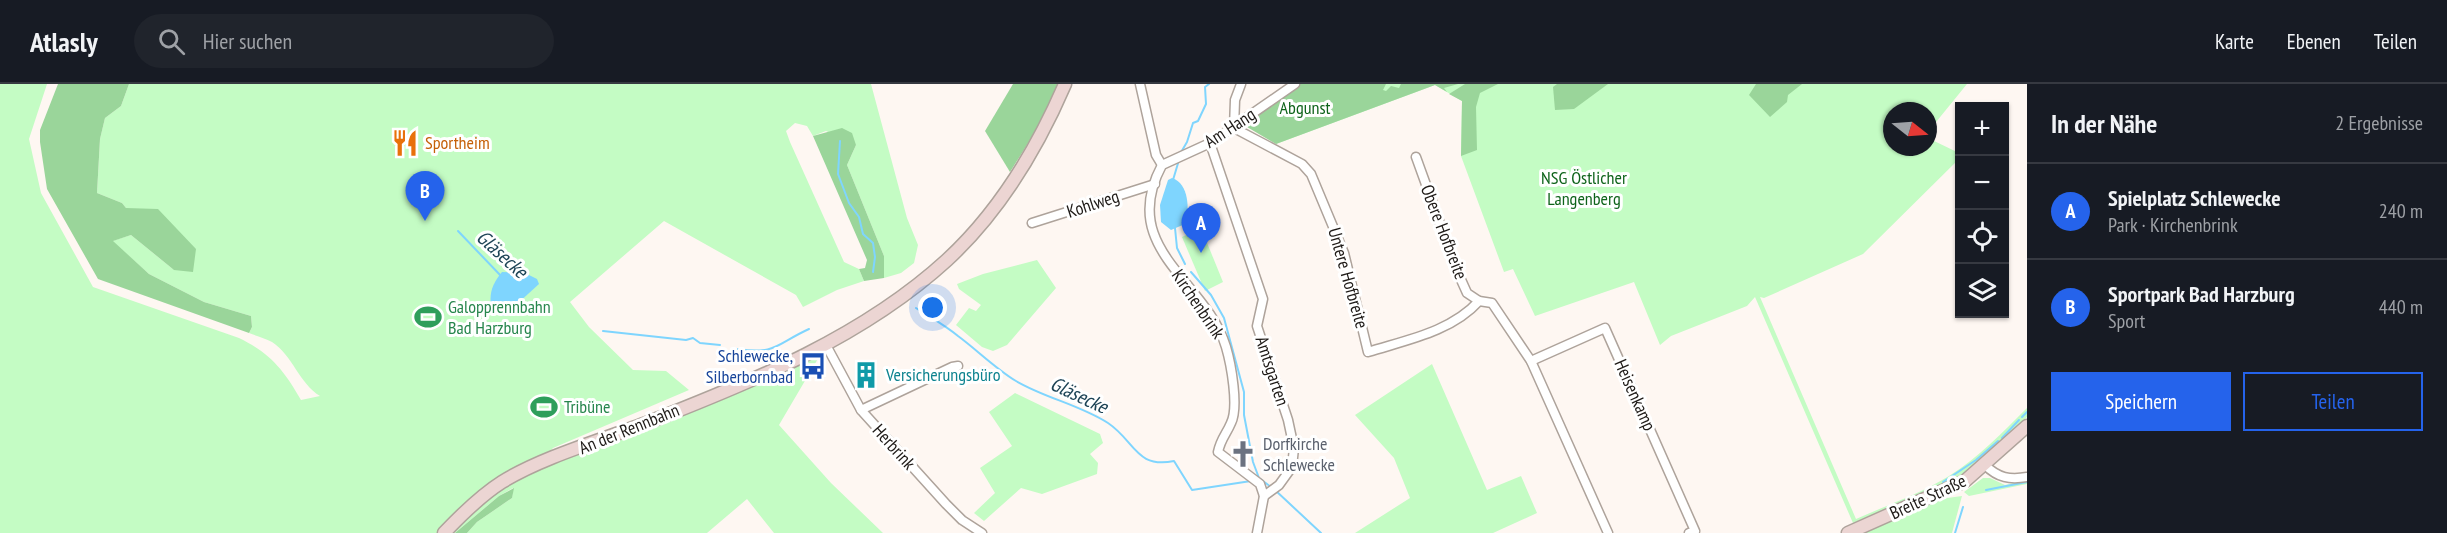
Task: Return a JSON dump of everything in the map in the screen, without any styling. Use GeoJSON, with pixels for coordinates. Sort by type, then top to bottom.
{"type":"FeatureCollection","features":[{"type":"Feature","properties":{"kind":"main road","name":"An der Rennbahn"},"geometry":{"type":"LineString","coordinates":[[444,533],[467,509],[503,482],[826,345],[927,277],[969,238],[1016,178],[1042,134],[1065,84]]}},
{"type":"Feature","properties":{"kind":"main road","name":"Breite Straße"},"geometry":{"type":"LineString","coordinates":[[1848,533],[1957,485],[1985,465],[2027,426]]}},
{"type":"Feature","properties":{"kind":"street"},"geometry":{"type":"LineString","coordinates":[[1140,84],[1156,155],[1166,163]]}},
{"type":"Feature","properties":{"kind":"street"},"geometry":{"type":"LineString","coordinates":[[1234,128],[1235,100],[1241,84]]}},
{"type":"Feature","properties":{"kind":"street","name":"Am Hang"},"geometry":{"type":"LineString","coordinates":[[1166,163],[1210,143],[1295,84]]}},
{"type":"Feature","properties":{"kind":"street","name":"Untere Hofbreite"},"geometry":{"type":"LineString","coordinates":[[1234,128],[1302,164],[1311,174],[1344,253],[1368,352],[1443,327],[1466,315],[1479,301]]}},
{"type":"Feature","properties":{"kind":"street","name":"Amtsgarten"},"geometry":{"type":"LineString","coordinates":[[1210,143],[1263,299],[1257,326],[1288,420],[1294,448],[1292,467],[1279,485],[1267,493]]}},
{"type":"Feature","properties":{"kind":"street","name":"Obere Hofbreite"},"geometry":{"type":"LineString","coordinates":[[1416,157],[1458,273],[1467,293],[1479,301]]}},
{"type":"Feature","properties":{"kind":"street","name":"Kirchenbrink"},"geometry":{"type":"LineString","coordinates":[[1166,163],[1155,184],[1149,215],[1153,233],[1175,272],[1218,328],[1226,347],[1235,404],[1232,422],[1221,439],[1218,452],[1253,477],[1267,493],[1257,533]]}},
{"type":"Feature","properties":{"kind":"street","name":"Kohlweg"},"geometry":{"type":"LineString","coordinates":[[1032,224],[1155,184]]}},
{"type":"Feature","properties":{"kind":"street"},"geometry":{"type":"LineString","coordinates":[[1479,301],[1492,303],[1531,361],[1608,533]]}},
{"type":"Feature","properties":{"kind":"street","name":"Heisenkamp"},"geometry":{"type":"LineString","coordinates":[[1531,361],[1605,328],[1695,531],[1689,533]]}},
{"type":"Feature","properties":{"kind":"street","name":"Herbrink"},"geometry":{"type":"LineString","coordinates":[[826,345],[861,410],[946,504],[962,520],[982,533]]}},
{"type":"Feature","properties":{"kind":"street"},"geometry":{"type":"LineString","coordinates":[[861,410],[958,366]]}},
{"type":"Feature","properties":{"kind":"street"},"geometry":{"type":"LineString","coordinates":[[1985,465],[2006,478],[2027,477]]}},
{"type":"Feature","properties":{"kind":"green space"},"geometry":{"type":"Polygon","coordinates":[[[0,84],[47,84],[29,139],[41,193],[93,287],[239,338],[275,363],[301,400],[320,396],[307,384],[279,348],[272,342],[249,333],[252,327],[251,316],[204,302],[149,274],[112,241],[131,235],[174,270],[122,203],[97,193],[100,139],[105,118],[121,106],[129,84],[871,84],[907,218],[918,245],[914,263],[901,273],[884,278],[884,256],[847,165],[856,145],[826,131],[813,136],[807,126],[795,123],[786,131],[790,142],[844,262],[859,269],[864,281],[837,290],[803,307],[796,295],[664,221],[570,302],[589,327],[633,370],[666,371],[689,390],[553,448],[540,463],[826,345],[779,425],[831,483],[883,533],[774,533],[747,499],[707,533],[467,533],[477,522],[512,498],[513,488],[499,496],[455,533],[0,533],[0,84]]]}},
{"type":"Feature","properties":{"kind":"green space"},"geometry":{"type":"Polygon","coordinates":[[[58,84],[129,84],[121,106],[105,118],[100,139],[97,193],[122,203],[126,208],[158,209],[196,249],[193,272],[174,270],[131,235],[113,241],[149,274],[204,302],[251,316],[252,327],[249,333],[98,279],[47,189],[40,130],[58,84]]]}},
{"type":"Feature","properties":{"kind":"green space"},"geometry":{"type":"Polygon","coordinates":[[[1013,84],[1058,84],[1045,116],[1010,172],[985,131],[1013,84]]]}},
{"type":"Feature","properties":{"kind":"green space","name":"NSG Östlicher Langenberg"},"geometry":{"type":"Polygon","coordinates":[[[1298,84],[1967,84],[1937,121],[1937,102],[1883,102],[1883,156],[1937,156],[1937,142],[1955,151],[1955,163],[1863,254],[1764,298],[1760,297],[1856,519],[1915,494],[1949,476],[1980,453],[2027,408],[2027,417],[1990,453],[1959,476],[1853,523],[1755,297],[1747,306],[1671,336],[1660,345],[1634,282],[1535,316],[1513,269],[1504,272],[1461,156],[1462,101],[1435,85],[1276,144],[1298,84]]]}},
{"type":"Feature","properties":{"kind":"green space","name":"Abgunst"},"geometry":{"type":"Polygon","coordinates":[[[1298,84],[1386,84],[1383,90],[1386,91],[1391,86],[1399,88],[1401,84],[1458,84],[1444,88],[1447,92],[1435,85],[1276,144],[1242,124],[1298,84]]]}},
{"type":"Feature","properties":{"kind":"green space"},"geometry":{"type":"Polygon","coordinates":[[[1465,84],[1498,84],[1480,93],[1476,107],[1477,150],[1461,156],[1462,101],[1449,94],[1465,84]]]}},
{"type":"Feature","properties":{"kind":"green space"},"geometry":{"type":"Polygon","coordinates":[[[1557,84],[1608,84],[1574,109],[1555,110],[1553,87],[1557,84]]]}},
{"type":"Feature","properties":{"kind":"green space"},"geometry":{"type":"Polygon","coordinates":[[[1756,84],[1802,84],[1788,95],[1787,102],[1770,117],[1749,95],[1756,84]]]}},
{"type":"Feature","properties":{"kind":"green space"},"geometry":{"type":"Polygon","coordinates":[[[842,128],[852,133],[856,145],[847,165],[884,256],[884,278],[864,281],[859,269],[865,268],[867,260],[813,136],[842,128]]]}},
{"type":"Feature","properties":{"kind":"green space"},"geometry":{"type":"Polygon","coordinates":[[[1201,228],[1223,282],[1205,291],[1182,237],[1201,228]]]}},
{"type":"Feature","properties":{"kind":"green space"},"geometry":{"type":"Polygon","coordinates":[[[1037,260],[1056,288],[1007,345],[993,351],[982,347],[956,325],[969,308],[976,311],[981,305],[959,289],[957,284],[983,274],[1037,260]]]}},
{"type":"Feature","properties":{"kind":"green space"},"geometry":{"type":"Polygon","coordinates":[[[1432,364],[1487,490],[1521,476],[1537,513],[1493,533],[1355,533],[1410,498],[1394,458],[1355,415],[1432,364]]]}},
{"type":"Feature","properties":{"kind":"green space"},"geometry":{"type":"Polygon","coordinates":[[[1015,393],[1100,434],[1103,443],[1090,454],[1098,463],[1097,474],[1042,494],[1021,488],[984,521],[974,513],[995,493],[980,468],[1012,446],[989,412],[1015,393]]]}},
{"type":"Feature","properties":{"kind":"green space"},"geometry":{"type":"Polygon","coordinates":[[[1983,478],[1990,478],[2005,485],[2027,480],[2027,484],[1969,496],[1964,492],[1983,478]]]}},
{"type":"Feature","properties":{"kind":"green space"},"geometry":{"type":"Polygon","coordinates":[[[514,488],[512,498],[477,522],[467,533],[455,533],[499,496],[514,488]]]}},
{"type":"Feature","properties":{"kind":"green space"},"geometry":{"type":"Polygon","coordinates":[[[1962,496],[1952,533],[1863,533],[1940,499],[1962,496]]]}},
{"type":"Feature","properties":{"kind":"water"},"geometry":{"type":"Polygon","coordinates":[[[1172,178],[1182,185],[1188,205],[1185,224],[1171,230],[1161,222],[1160,205],[1168,180],[1172,178]]]}},
{"type":"Feature","properties":{"kind":"water"},"geometry":{"type":"Polygon","coordinates":[[[502,272],[525,273],[537,279],[539,284],[504,316],[494,314],[491,303],[493,287],[502,272]]]}},
{"type":"Feature","properties":{"kind":"waterway","name":"Gläsecke"},"geometry":{"type":"LineString","coordinates":[[1180,154],[1187,142],[1193,123],[1198,121],[1206,104],[1205,87],[1209,84]]}},
{"type":"Feature","properties":{"kind":"waterway"},"geometry":{"type":"LineString","coordinates":[[840,141],[838,174],[849,203],[859,217],[863,234],[873,243],[875,257],[873,272]]}},
{"type":"Feature","properties":{"kind":"waterway","name":"Gläsecke"},"geometry":{"type":"LineString","coordinates":[[1173,180],[1179,160]]}},
{"type":"Feature","properties":{"kind":"waterway","name":"Gläsecke"},"geometry":{"type":"LineString","coordinates":[[1175,228],[1177,248],[1185,264]]}},
{"type":"Feature","properties":{"kind":"waterway","name":"Gläsecke"},"geometry":{"type":"LineString","coordinates":[[458,231],[502,277]]}},
{"type":"Feature","properties":{"kind":"waterway","name":"Gläsecke"},"geometry":{"type":"LineString","coordinates":[[1191,272],[1211,295],[1224,318],[1244,392],[1244,415],[1253,462],[1259,478],[1271,487]]}},
{"type":"Feature","properties":{"kind":"waterway","name":"Gläsecke"},"geometry":{"type":"LineString","coordinates":[[916,308],[948,328],[1016,381],[1108,423],[1144,457],[1151,461],[1174,461],[1192,490],[1251,481]]}},
{"type":"Feature","properties":{"kind":"waterway","name":"Gläsecke"},"geometry":{"type":"LineString","coordinates":[[738,349],[760,351],[768,349],[809,329]]}},
{"type":"Feature","properties":{"kind":"waterway","name":"Gläsecke"},"geometry":{"type":"LineString","coordinates":[[603,331],[686,340],[693,338],[700,343],[720,345]]}},
{"type":"Feature","properties":{"kind":"waterway"},"geometry":{"type":"LineString","coordinates":[[2022,417],[2027,412]]}},
{"type":"Feature","properties":{"kind":"waterway"},"geometry":{"type":"LineString","coordinates":[[2002,438],[2019,420]]}},
{"type":"Feature","properties":{"kind":"waterway"},"geometry":{"type":"LineString","coordinates":[[1943,482],[1976,460],[1998,441]]}},
{"type":"Feature","properties":{"kind":"waterway"},"geometry":{"type":"LineString","coordinates":[[1986,490],[2027,482]]}},
{"type":"Feature","properties":{"kind":"waterway","name":"Gläsecke"},"geometry":{"type":"LineString","coordinates":[[1275,490],[1321,533]]}},
{"type":"Feature","properties":{"kind":"waterway"},"geometry":{"type":"LineString","coordinates":[[1955,533],[1963,507]]}},
{"type":"Feature","properties":{"kind":"place","name":"Sportheim"},"geometry":{"type":"Point","coordinates":[405,143]}},
{"type":"Feature","properties":{"kind":"place","name":"Sportpark Bad Harzburg"},"geometry":{"type":"Point","coordinates":[425,221]}},
{"type":"Feature","properties":{"kind":"place","name":"Spielplatz Schlewecke"},"geometry":{"type":"Point","coordinates":[1201,253]}},
{"type":"Feature","properties":{"kind":"place","name":"Galopprennbahn Bad Harzburg"},"geometry":{"type":"Point","coordinates":[428,317]}},
{"type":"Feature","properties":{"kind":"place","name":"Schlewecke, Silberbornbad"},"geometry":{"type":"Point","coordinates":[813,366]}},
{"type":"Feature","properties":{"kind":"place","name":"Versicherungsbüro"},"geometry":{"type":"Point","coordinates":[866,375]}},
{"type":"Feature","properties":{"kind":"place","name":"Tribüne"},"geometry":{"type":"Point","coordinates":[544,407]}},
{"type":"Feature","properties":{"kind":"place","name":"Dorfkirche Schlewecke"},"geometry":{"type":"Point","coordinates":[1243,454]}}]}
